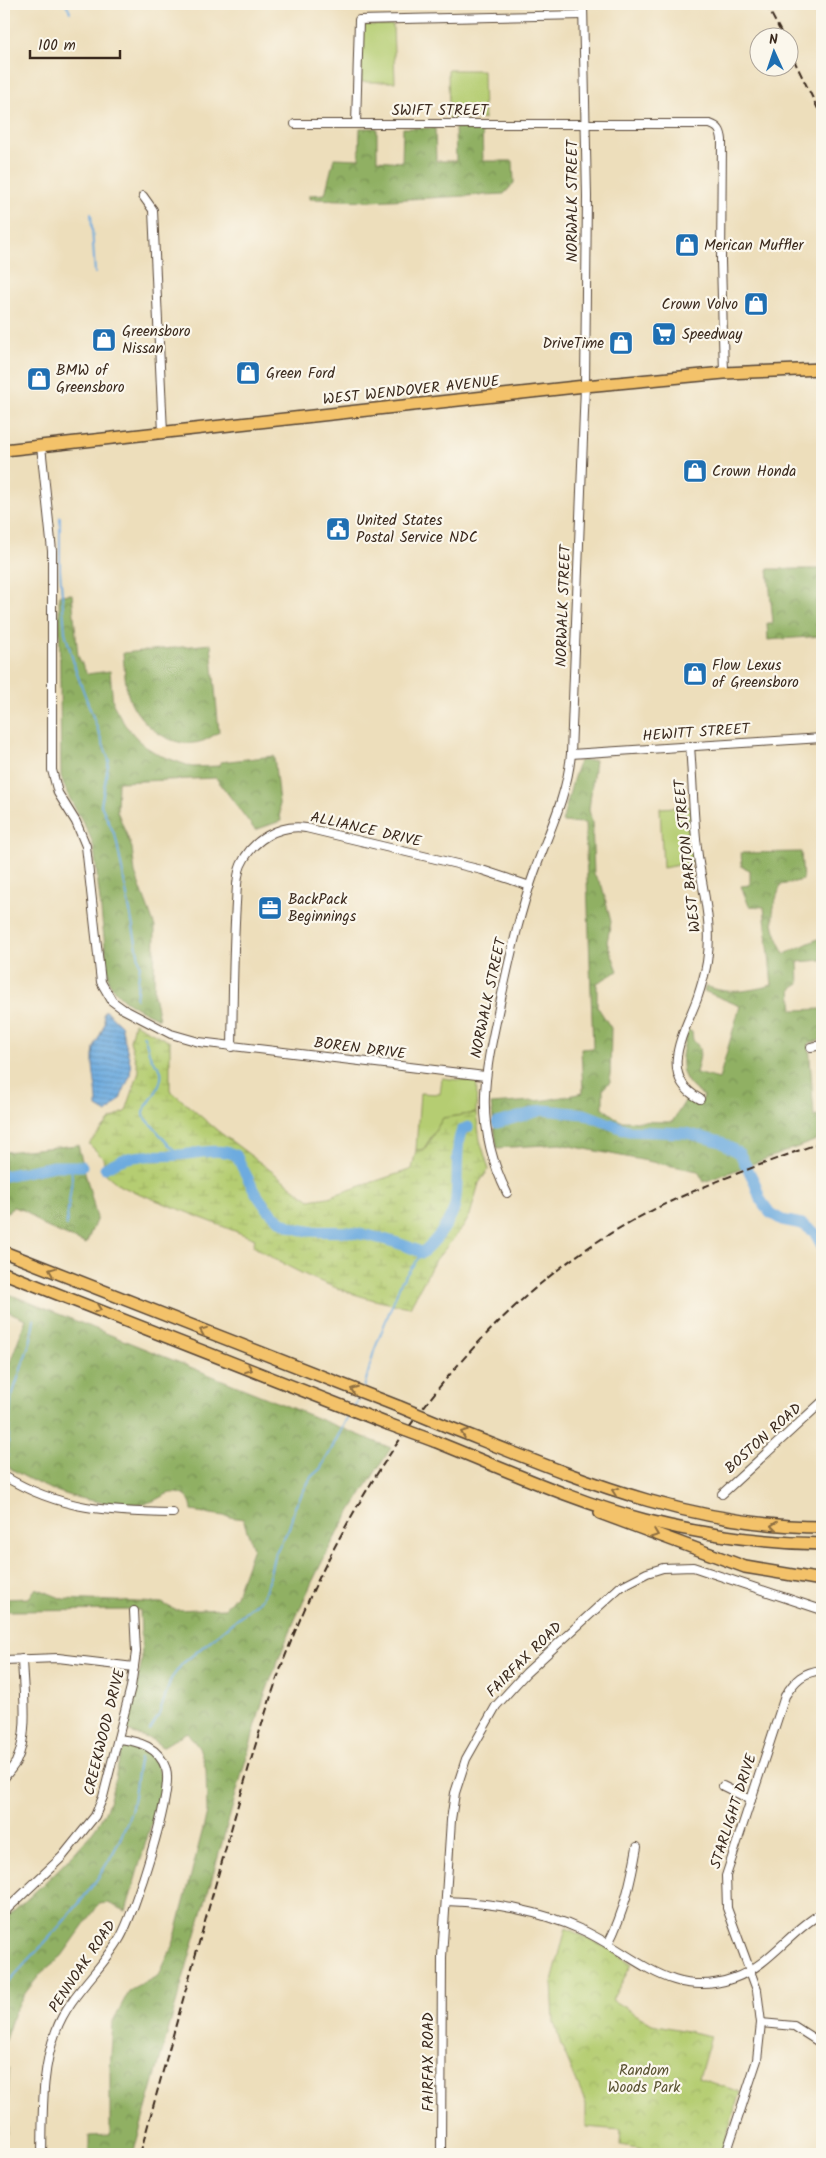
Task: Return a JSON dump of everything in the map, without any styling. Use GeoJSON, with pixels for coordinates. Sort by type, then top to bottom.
{"type":"FeatureCollection","features":[{"type":"Feature","properties":{"kind":"highway","name":"WEST WENDOVER AVENUE"},"geometry":{"type":"LineString","coordinates":[[4,450],[585,386],[724,373],[822,369]]}},
{"type":"Feature","properties":{"kind":"highway"},"geometry":{"type":"LineString","coordinates":[[4,1252],[617,1492],[669,1508],[736,1522],[785,1527],[822,1527]]}},
{"type":"Feature","properties":{"kind":"highway"},"geometry":{"type":"LineString","coordinates":[[4,1272],[434,1442],[582,1499],[643,1520],[732,1538],[822,1544]]}},
{"type":"Feature","properties":{"kind":"highway"},"geometry":{"type":"LineString","coordinates":[[466,1454],[527,1484],[736,1564],[822,1580]]}},
{"type":"Feature","properties":{"kind":"street","name":"NORWALK STREET"},"geometry":{"type":"LineString","coordinates":[[507,1193],[492,1155],[486,1125],[485,1076],[514,942],[530,886],[563,799],[571,754],[585,386],[586,123],[583,4]]}},
{"type":"Feature","properties":{"kind":"street"},"geometry":{"type":"LineString","coordinates":[[356,124],[359,20],[583,15]]}},
{"type":"Feature","properties":{"kind":"street","name":"SWIFT STREET"},"geometry":{"type":"LineString","coordinates":[[294,124],[710,124],[720,130],[724,373]]}},
{"type":"Feature","properties":{"kind":"street"},"geometry":{"type":"LineString","coordinates":[[143,196],[153,210],[163,433]]}},
{"type":"Feature","properties":{"kind":"street","name":"BOREN DRIVE"},"geometry":{"type":"LineString","coordinates":[[42,446],[52,551],[52,770],[58,793],[76,822],[86,846],[101,982],[112,1001],[123,1010],[171,1034],[199,1042],[485,1076]]}},
{"type":"Feature","properties":{"kind":"street","name":"HEWITT STREET"},"geometry":{"type":"LineString","coordinates":[[571,754],[822,738]]}},
{"type":"Feature","properties":{"kind":"street","name":"WEST BARTON STREET"},"geometry":{"type":"LineString","coordinates":[[690,746],[696,846],[707,901],[709,936],[707,961],[700,989],[677,1050],[676,1062],[682,1085],[688,1092],[700,1099]]}},
{"type":"Feature","properties":{"kind":"street","name":"ALLIANCE DRIVE"},"geometry":{"type":"LineString","coordinates":[[232,1047],[235,926],[239,873],[249,851],[260,840],[288,828],[306,828],[482,870],[530,886]]}},
{"type":"Feature","properties":{"kind":"street"},"geometry":{"type":"LineString","coordinates":[[811,1047],[822,1045]]}},
{"type":"Feature","properties":{"kind":"street","name":"BOSTON ROAD"},"geometry":{"type":"LineString","coordinates":[[722,1494],[822,1402]]}},
{"type":"Feature","properties":{"kind":"street"},"geometry":{"type":"LineString","coordinates":[[4,1476],[32,1492],[73,1505],[105,1511],[173,1513]]}},
{"type":"Feature","properties":{"kind":"street","name":"FAIRFAX ROAD"},"geometry":{"type":"LineString","coordinates":[[441,2154],[442,1986],[450,1837],[456,1794],[466,1759],[496,1706],[514,1684],[620,1587],[634,1579],[663,1568],[693,1567],[822,1610]]}},
{"type":"Feature","properties":{"kind":"street","name":"CREEKWOOD DRIVE"},"geometry":{"type":"LineString","coordinates":[[4,1912],[62,1857],[95,1816],[103,1797],[134,1667],[134,1611]]}},
{"type":"Feature","properties":{"kind":"street"},"geometry":{"type":"LineString","coordinates":[[4,1778],[16,1762],[23,1729],[22,1659]]}},
{"type":"Feature","properties":{"kind":"street"},"geometry":{"type":"LineString","coordinates":[[4,1660],[84,1660],[134,1667]]}},
{"type":"Feature","properties":{"kind":"street","name":"STARLIGHT DRIVE"},"geometry":{"type":"LineString","coordinates":[[726,2154],[756,2060],[761,2023],[757,1990],[730,1922],[724,1892],[726,1876],[785,1696],[794,1682],[805,1674],[822,1670]]}},
{"type":"Feature","properties":{"kind":"street","name":"PENNOAK ROAD"},"geometry":{"type":"LineString","coordinates":[[42,2154],[46,2066],[56,2030],[68,2007],[109,1956],[133,1911],[169,1778],[160,1757],[148,1746],[134,1740],[118,1739]]}},
{"type":"Feature","properties":{"kind":"street"},"geometry":{"type":"LineString","coordinates":[[723,1786],[751,1800]]}},
{"type":"Feature","properties":{"kind":"street"},"geometry":{"type":"LineString","coordinates":[[608,1944],[616,1927],[629,1888],[637,1847]]}},
{"type":"Feature","properties":{"kind":"street"},"geometry":{"type":"LineString","coordinates":[[446,1901],[485,1903],[529,1911],[582,1930],[657,1974],[676,1982],[702,1984],[719,1983],[750,1971],[822,1913]]}},
{"type":"Feature","properties":{"kind":"street"},"geometry":{"type":"LineString","coordinates":[[761,2023],[794,2026],[822,2044]]}},
{"type":"Feature","properties":{"kind":"green space"},"geometry":{"type":"Polygon","coordinates":[[[366,25],[393,25],[395,82],[361,82],[362,30],[366,25]]]}},
{"type":"Feature","properties":{"kind":"green space"},"geometry":{"type":"Polygon","coordinates":[[[448,70],[483,70],[484,119],[449,119],[448,70]]]}},
{"type":"Feature","properties":{"kind":"green space"},"geometry":{"type":"Polygon","coordinates":[[[482,127],[483,161],[513,161],[514,183],[504,194],[371,201],[310,199],[310,195],[325,194],[334,158],[359,159],[360,128],[377,128],[377,160],[402,162],[403,128],[435,128],[436,161],[456,161],[455,128],[482,127]]]}},
{"type":"Feature","properties":{"kind":"green space"},"geometry":{"type":"Polygon","coordinates":[[[768,569],[822,569],[822,636],[768,640],[767,623],[773,623],[768,569]]]}},
{"type":"Feature","properties":{"kind":"green space"},"geometry":{"type":"Polygon","coordinates":[[[72,594],[78,656],[87,674],[110,671],[113,704],[125,725],[143,745],[159,755],[192,767],[220,766],[220,762],[274,756],[281,821],[255,830],[216,778],[118,782],[117,811],[132,848],[135,873],[155,927],[154,995],[159,1019],[124,1000],[109,982],[94,848],[87,830],[68,795],[61,776],[59,595],[72,594]]]}},
{"type":"Feature","properties":{"kind":"green space"},"geometry":{"type":"Polygon","coordinates":[[[211,644],[219,732],[203,741],[191,743],[167,738],[146,723],[137,713],[131,702],[127,691],[123,653],[211,644]]]}},
{"type":"Feature","properties":{"kind":"green space"},"geometry":{"type":"Polygon","coordinates":[[[595,760],[589,810],[592,822],[594,874],[602,886],[611,922],[607,942],[618,971],[597,983],[597,1006],[611,1028],[610,1082],[603,1089],[603,1108],[620,1121],[672,1122],[687,1098],[701,1104],[704,1096],[688,1082],[682,1067],[683,1050],[688,1030],[692,1032],[693,1040],[700,1051],[696,1073],[719,1079],[740,1006],[704,991],[706,986],[714,989],[739,991],[772,985],[764,907],[749,906],[741,886],[750,885],[750,870],[742,867],[741,853],[801,852],[803,880],[781,885],[774,905],[773,920],[776,935],[785,954],[822,937],[822,960],[798,962],[799,984],[791,989],[793,1010],[822,1009],[822,1040],[809,1043],[814,1117],[822,1114],[822,1138],[704,1182],[698,1171],[560,1144],[497,1148],[491,1104],[546,1100],[583,1093],[581,1049],[593,1048],[585,823],[562,822],[578,764],[580,761],[595,760]]]}},
{"type":"Feature","properties":{"kind":"green space"},"geometry":{"type":"Polygon","coordinates":[[[690,806],[693,862],[663,868],[660,808],[690,806]]]}},
{"type":"Feature","properties":{"kind":"green space"},"geometry":{"type":"Polygon","coordinates":[[[134,1023],[170,1042],[170,1090],[218,1131],[310,1200],[328,1197],[412,1169],[416,1150],[424,1150],[443,1118],[476,1113],[480,1140],[489,1169],[479,1183],[470,1215],[464,1226],[434,1262],[410,1307],[368,1298],[328,1285],[289,1267],[253,1246],[255,1239],[120,1186],[106,1174],[103,1158],[89,1144],[110,1120],[126,1111],[139,1072],[130,1041],[134,1023]]]}},
{"type":"Feature","properties":{"kind":"green space"},"geometry":{"type":"Polygon","coordinates":[[[442,1078],[477,1082],[476,1113],[443,1118],[423,1150],[416,1150],[420,1093],[440,1094],[442,1078]]]}},
{"type":"Feature","properties":{"kind":"green space"},"geometry":{"type":"Polygon","coordinates":[[[78,1145],[97,1218],[86,1244],[42,1225],[26,1211],[13,1207],[4,1215],[4,1152],[78,1145]]]}},
{"type":"Feature","properties":{"kind":"green space"},"geometry":{"type":"Polygon","coordinates":[[[4,1292],[391,1448],[345,1521],[320,1566],[304,1599],[263,1700],[133,2154],[89,2154],[89,2136],[110,2135],[110,2072],[113,2021],[129,1991],[159,1975],[173,1945],[207,1813],[206,1769],[199,1748],[187,1732],[162,1747],[153,1740],[127,1731],[142,1660],[140,1610],[4,1611],[4,1599],[29,1598],[36,1588],[63,1599],[162,1603],[175,1610],[225,1608],[236,1595],[253,1548],[243,1519],[192,1511],[191,1504],[184,1495],[172,1493],[150,1502],[127,1504],[89,1500],[71,1496],[36,1483],[4,1464],[4,1379],[26,1319],[4,1310],[4,1292]]]}},
{"type":"Feature","properties":{"kind":"green space"},"geometry":{"type":"Polygon","coordinates":[[[126,1745],[141,1749],[152,1757],[159,1769],[162,1786],[126,1911],[108,1903],[99,1904],[62,1956],[42,1972],[26,1992],[14,2013],[4,2043],[4,1921],[76,1851],[100,1821],[114,1785],[122,1748],[126,1745]]]}},
{"type":"Feature","properties":{"kind":"green space","name":"Random Woods Park"},"geometry":{"type":"Polygon","coordinates":[[[566,1928],[608,1948],[632,1964],[612,2000],[652,2024],[711,2036],[699,2078],[740,2092],[721,2154],[671,2154],[620,2145],[621,2130],[586,2127],[586,2104],[561,2045],[554,2022],[552,1982],[566,1928]]]}},
{"type":"Feature","properties":{"kind":"green space"},"geometry":{"type":"Polygon","coordinates":[[[4,2067],[9,2069],[7,2133],[4,2133],[4,2067]]]}},
{"type":"Feature","properties":{"kind":"water"},"geometry":{"type":"Polygon","coordinates":[[[105,1010],[121,1025],[131,1066],[130,1076],[120,1099],[107,1113],[97,1107],[93,1063],[94,1048],[103,1028],[105,1010]]]}},
{"type":"Feature","properties":{"kind":"waterway"},"geometry":{"type":"LineString","coordinates":[[66,4],[70,12]]}},
{"type":"Feature","properties":{"kind":"waterway"},"geometry":{"type":"LineString","coordinates":[[91,213],[95,273]]}},
{"type":"Feature","properties":{"kind":"waterway"},"geometry":{"type":"LineString","coordinates":[[60,517],[60,570],[65,632],[76,671],[109,760],[101,805],[116,838],[140,964],[136,999]]}},
{"type":"Feature","properties":{"kind":"waterway"},"geometry":{"type":"LineString","coordinates":[[143,1035],[151,1058],[161,1071],[158,1087],[143,1111],[143,1115],[169,1145],[181,1155]]}},
{"type":"Feature","properties":{"kind":"waterway"},"geometry":{"type":"LineString","coordinates":[[497,1123],[543,1110],[584,1114],[629,1131],[686,1133],[721,1142],[740,1154],[755,1183],[760,1199],[770,1213],[782,1220],[802,1224],[814,1232],[822,1246]]}},
{"type":"Feature","properties":{"kind":"waterway"},"geometry":{"type":"LineString","coordinates":[[105,1168],[134,1157],[214,1151],[229,1153],[236,1155],[266,1208],[289,1226],[305,1231],[348,1232],[366,1235],[415,1249],[422,1253],[441,1233],[454,1209],[457,1191],[458,1145],[462,1130],[468,1127]]}},
{"type":"Feature","properties":{"kind":"waterway"},"geometry":{"type":"LineString","coordinates":[[66,1226],[72,1179],[71,1165]]}},
{"type":"Feature","properties":{"kind":"waterway"},"geometry":{"type":"LineString","coordinates":[[4,1176],[54,1166],[82,1166]]}},
{"type":"Feature","properties":{"kind":"waterway"},"geometry":{"type":"LineString","coordinates":[[364,1388],[374,1351],[401,1282],[422,1253]]}},
{"type":"Feature","properties":{"kind":"waterway"},"geometry":{"type":"LineString","coordinates":[[7,1459],[11,1399],[31,1339],[34,1319]]}},
{"type":"Feature","properties":{"kind":"waterway"},"geometry":{"type":"LineString","coordinates":[[354,1406],[361,1395]]}},
{"type":"Feature","properties":{"kind":"waterway"},"geometry":{"type":"LineString","coordinates":[[150,1730],[159,1715],[171,1679],[182,1664],[262,1598],[266,1590],[274,1556],[289,1528],[295,1507],[311,1477],[320,1469],[329,1454],[349,1414]]}},
{"type":"Feature","properties":{"kind":"waterway"},"geometry":{"type":"LineString","coordinates":[[4,1987],[77,1905],[109,1861],[131,1811],[140,1758]]}},
{"type":"Feature","properties":{"kind":"railway"},"geometry":{"type":"LineString","coordinates":[[766,4],[779,28]]}},
{"type":"Feature","properties":{"kind":"railway"},"geometry":{"type":"LineString","coordinates":[[798,68],[822,117]]}},
{"type":"Feature","properties":{"kind":"railway"},"geometry":{"type":"LineString","coordinates":[[140,2154],[248,1770],[283,1662],[308,1602],[338,1541],[372,1482],[410,1425],[453,1371],[499,1321],[550,1276],[603,1238],[682,1196],[822,1142]]}},
{"type":"Feature","properties":{"kind":"place","name":"Merican Muffler"},"geometry":{"type":"Point","coordinates":[687,245]}},
{"type":"Feature","properties":{"kind":"place","name":"Crown Volvo"},"geometry":{"type":"Point","coordinates":[756,304]}},
{"type":"Feature","properties":{"kind":"place","name":"Speedway"},"geometry":{"type":"Point","coordinates":[664,334]}},
{"type":"Feature","properties":{"kind":"place","name":"Greensboro Nissan"},"geometry":{"type":"Point","coordinates":[104,340]}},
{"type":"Feature","properties":{"kind":"place","name":"DriveTime"},"geometry":{"type":"Point","coordinates":[621,343]}},
{"type":"Feature","properties":{"kind":"place","name":"Green Ford"},"geometry":{"type":"Point","coordinates":[248,373]}},
{"type":"Feature","properties":{"kind":"place","name":"BMW of Greensboro"},"geometry":{"type":"Point","coordinates":[39,379]}},
{"type":"Feature","properties":{"kind":"place","name":"Crown Honda"},"geometry":{"type":"Point","coordinates":[695,471]}},
{"type":"Feature","properties":{"kind":"place","name":"United States Postal Service NDC"},"geometry":{"type":"Point","coordinates":[338,529]}},
{"type":"Feature","properties":{"kind":"place","name":"Flow Lexus of Greensboro"},"geometry":{"type":"Point","coordinates":[695,674]}},
{"type":"Feature","properties":{"kind":"place","name":"BackPack Beginnings"},"geometry":{"type":"Point","coordinates":[270,908]}}]}
